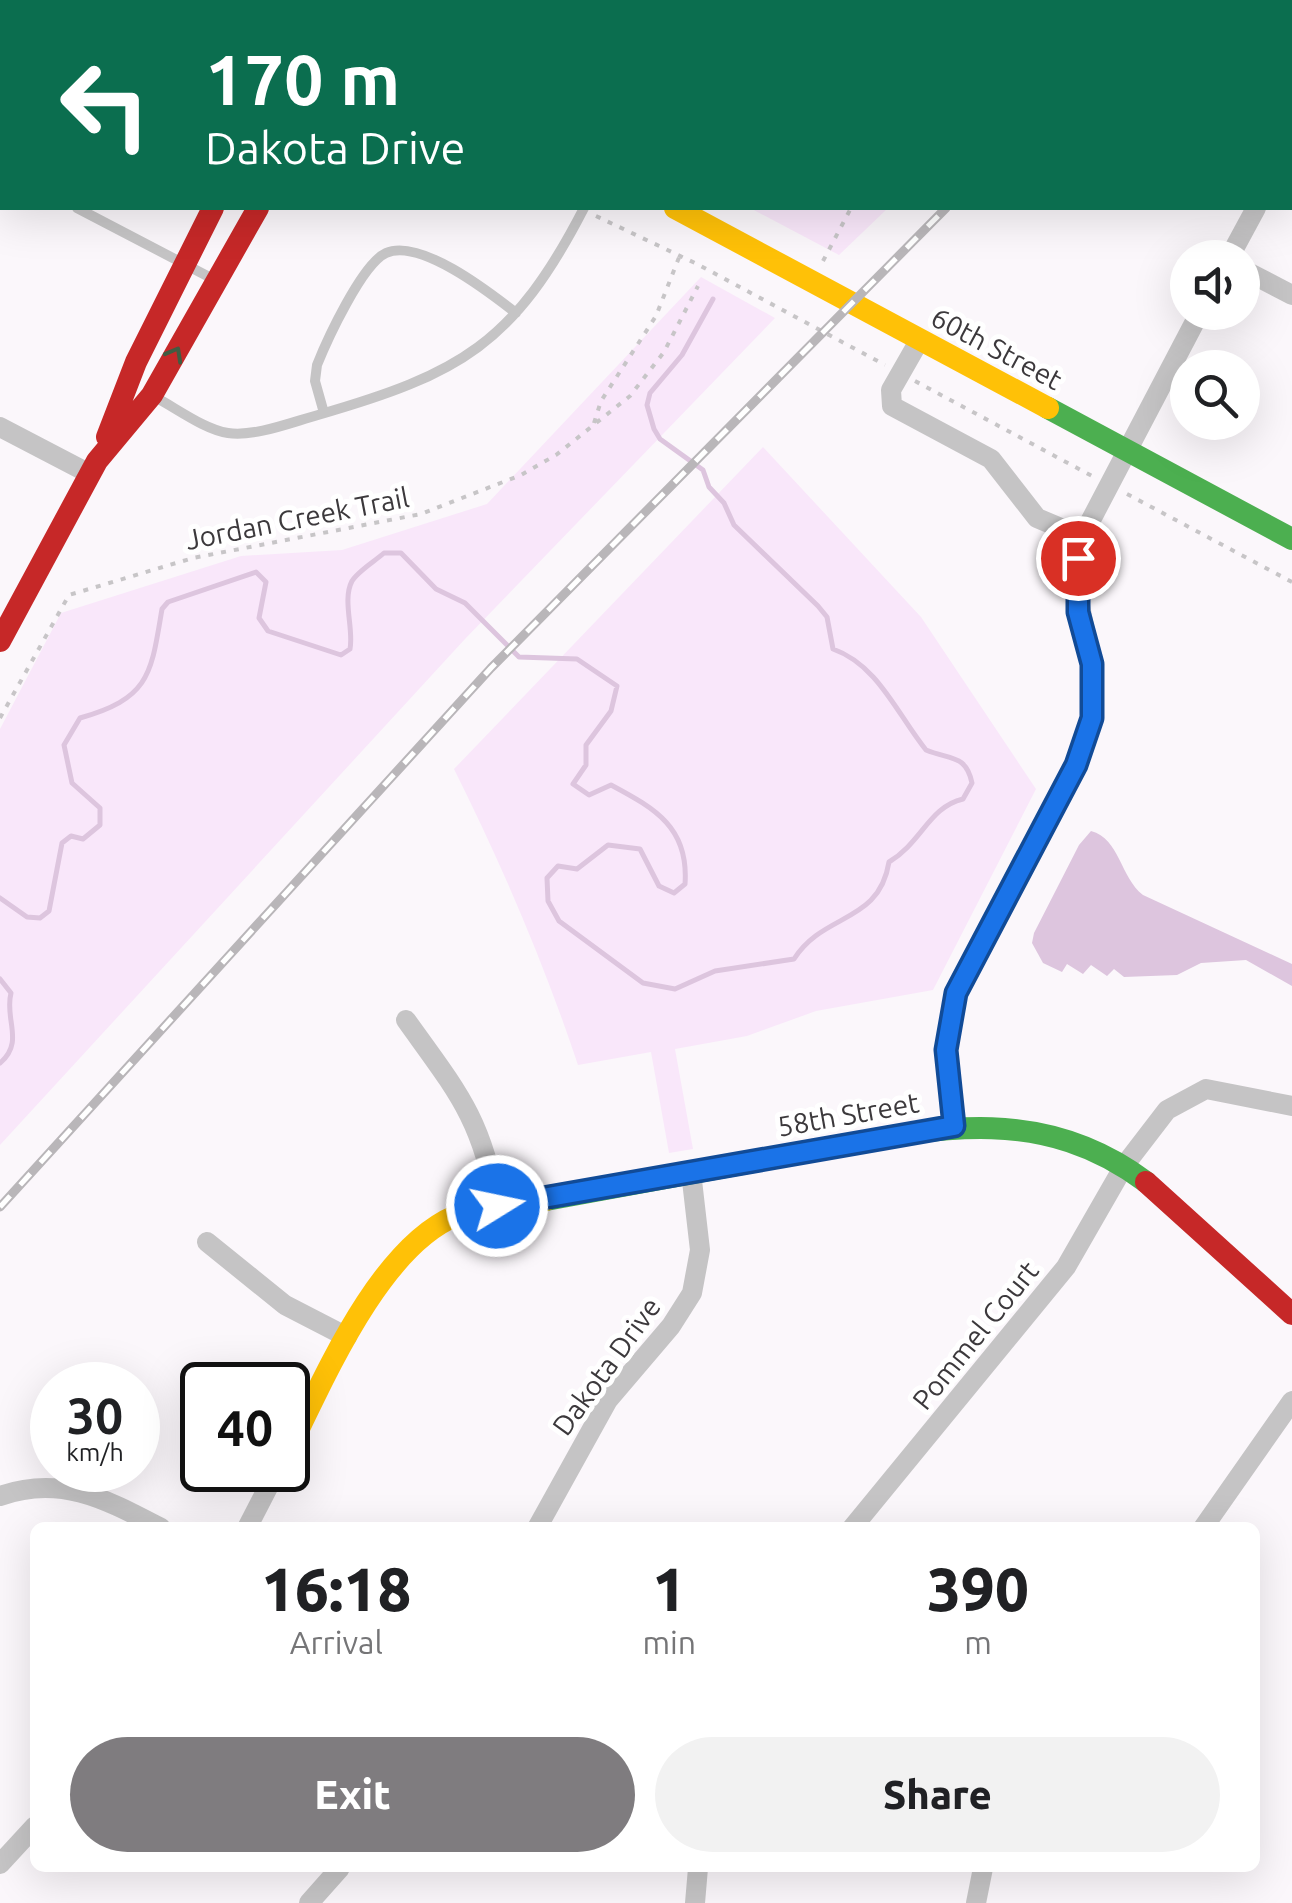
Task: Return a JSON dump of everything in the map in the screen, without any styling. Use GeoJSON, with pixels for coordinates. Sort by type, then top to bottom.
{"type":"FeatureCollection","features":[{"type":"Feature","properties":{"kind":"main road"},"geometry":{"type":"LineString","coordinates":[[0,641],[94,468],[128,382],[211,210]]}},
{"type":"Feature","properties":{"kind":"main road"},"geometry":{"type":"LineString","coordinates":[[94,468],[152,395],[257,210]]}},
{"type":"Feature","properties":{"kind":"main road","name":"60th Street"},"geometry":{"type":"LineString","coordinates":[[679,210],[810,284],[1292,539]]}},
{"type":"Feature","properties":{"kind":"main road","name":"58th Street"},"geometry":{"type":"LineString","coordinates":[[310,1409],[380,1281],[422,1236],[455,1216],[954,1126],[1031,1130],[1077,1142],[1124,1166],[1292,1314]]}},
{"type":"Feature","properties":{"kind":"street"},"geometry":{"type":"LineString","coordinates":[[1239,240],[1255,210]]}},
{"type":"Feature","properties":{"kind":"street"},"geometry":{"type":"LineString","coordinates":[[1260,278],[1292,295]]}},
{"type":"Feature","properties":{"kind":"street"},"geometry":{"type":"LineString","coordinates":[[954,1126],[946,1050],[956,993],[1076,765],[1092,718],[1092,664],[1076,584],[1082,537],[1191,330]]}},
{"type":"Feature","properties":{"kind":"street"},"geometry":{"type":"LineString","coordinates":[[919,341],[891,390],[892,406],[991,459],[1036,518],[1082,537]]}},
{"type":"Feature","properties":{"kind":"street"},"geometry":{"type":"LineString","coordinates":[[0,427],[94,468]]}},
{"type":"Feature","properties":{"kind":"street"},"geometry":{"type":"LineString","coordinates":[[406,1020],[471,1110],[489,1158],[497,1206]]}},
{"type":"Feature","properties":{"kind":"street","name":"Pommel Court"},"geometry":{"type":"LineString","coordinates":[[857,1522],[1066,1266],[1124,1166],[1167,1110],[1206,1089],[1292,1106]]}},
{"type":"Feature","properties":{"kind":"street","name":"Dakota Drive"},"geometry":{"type":"LineString","coordinates":[[540,1522],[608,1400],[671,1326],[692,1293],[700,1250],[691,1172]]}},
{"type":"Feature","properties":{"kind":"street"},"geometry":{"type":"LineString","coordinates":[[207,1242],[285,1306],[348,1337]]}},
{"type":"Feature","properties":{"kind":"street"},"geometry":{"type":"LineString","coordinates":[[1206,1522],[1292,1401]]}},
{"type":"Feature","properties":{"kind":"street"},"geometry":{"type":"LineString","coordinates":[[0,1496],[22,1488],[86,1490],[149,1522]]}},
{"type":"Feature","properties":{"kind":"street"},"geometry":{"type":"LineString","coordinates":[[250,1522],[266,1492]]}},
{"type":"Feature","properties":{"kind":"street"},"geometry":{"type":"LineString","coordinates":[[0,1864],[30,1831]]}},
{"type":"Feature","properties":{"kind":"street"},"geometry":{"type":"LineString","coordinates":[[320,1899],[337,1872]]}},
{"type":"Feature","properties":{"kind":"street"},"geometry":{"type":"LineString","coordinates":[[695,1903],[698,1872]]}},
{"type":"Feature","properties":{"kind":"street"},"geometry":{"type":"LineString","coordinates":[[976,1903],[982,1872]]}},
{"type":"Feature","properties":{"kind":"lane"},"geometry":{"type":"LineString","coordinates":[[82,210],[216,280]]}},
{"type":"Feature","properties":{"kind":"lane"},"geometry":{"type":"LineString","coordinates":[[128,382],[231,433],[324,413],[431,379],[482,346],[516,312],[582,210]]}},
{"type":"Feature","properties":{"kind":"lane"},"geometry":{"type":"LineString","coordinates":[[324,413],[315,381],[317,365],[366,272],[382,255],[406,250],[422,254],[484,287],[516,312]]}},
{"type":"Feature","properties":{"kind":"path"},"geometry":{"type":"LineString","coordinates":[[585,210],[680,256],[1089,474]]}},
{"type":"Feature","properties":{"kind":"path"},"geometry":{"type":"LineString","coordinates":[[810,284],[850,210]]}},
{"type":"Feature","properties":{"kind":"path","name":"Jordan Creek Trail"},"geometry":{"type":"LineString","coordinates":[[594,423],[601,401],[656,316],[680,256]]}},
{"type":"Feature","properties":{"kind":"path","name":"Jordan Creek Trail"},"geometry":{"type":"LineString","coordinates":[[0,718],[70,595],[193,558],[329,535],[446,507],[542,466],[630,396],[664,352],[698,286]]}},
{"type":"Feature","properties":{"kind":"path"},"geometry":{"type":"LineString","coordinates":[[1129,496],[1292,582]]}},
{"type":"Feature","properties":{"kind":"shaded area"},"geometry":{"type":"Polygon","coordinates":[[[754,210],[886,210],[839,255],[754,210]]]}},
{"type":"Feature","properties":{"kind":"shaded area"},"geometry":{"type":"Polygon","coordinates":[[[701,277],[775,318],[465,639],[0,1145],[0,729],[61,613],[241,556],[342,550],[487,504],[701,277]]]}},
{"type":"Feature","properties":{"kind":"shaded area"},"geometry":{"type":"Polygon","coordinates":[[[763,447],[921,617],[1036,789],[933,990],[816,1011],[747,1036],[675,1049],[693,1149],[669,1153],[651,1052],[578,1065],[521,915],[454,769],[763,447]]]}},
{"type":"Feature","properties":{"kind":"shaded area"},"geometry":{"type":"Polygon","coordinates":[[[1091,831],[1108,842],[1143,895],[1292,964],[1292,986],[1246,960],[1201,963],[1177,975],[1124,977],[1114,969],[1107,976],[1091,965],[1083,974],[1067,964],[1062,972],[1043,963],[1032,943],[1034,933],[1079,845],[1091,831]]]}},
{"type":"Feature","properties":{"kind":"waterway"},"geometry":{"type":"LineString","coordinates":[[0,898],[27,917],[40,918],[49,911],[62,843],[71,836],[83,839],[100,825],[100,808],[72,783],[64,745],[80,718],[121,702],[144,680],[155,650],[162,609],[168,602],[256,572],[266,582],[259,618],[268,631],[341,655],[350,649],[348,597],[352,581],[384,553],[401,553],[436,589],[465,603],[519,657],[577,659],[617,686],[611,711],[586,745],[586,765],[573,784],[589,795],[611,785],[655,812],[675,834],[681,848],[685,884],[674,893],[659,886],[640,849],[608,845],[577,869],[558,866],[547,878],[548,901],[559,921],[643,983],[675,989],[715,971],[794,959],[820,933],[862,908],[883,882],[889,862],[942,809],[963,799],[972,783],[961,762],[926,750],[875,678],[849,656],[833,649],[827,617],[734,525],[724,503],[709,487],[703,470],[660,439],[654,429],[647,405],[650,393],[682,355],[713,299]]}},
{"type":"Feature","properties":{"kind":"waterway"},"geometry":{"type":"LineString","coordinates":[[0,979],[11,993],[13,1038],[0,1063]]}},
{"type":"Feature","properties":{"kind":"railway"},"geometry":{"type":"LineString","coordinates":[[0,1207],[491,668],[944,210]]}},
{"type":"Feature","properties":{"kind":"traffic: fast"},"geometry":{"type":"LineString","coordinates":[[1048,408],[1292,539]]}},
{"type":"Feature","properties":{"kind":"traffic: fast"},"geometry":{"type":"LineString","coordinates":[[546,1200],[880,1138],[971,1128],[1016,1130],[1060,1138],[1103,1155],[1146,1182]]}},
{"type":"Feature","properties":{"kind":"traffic: slow"},"geometry":{"type":"LineString","coordinates":[[679,210],[1048,408]]}},
{"type":"Feature","properties":{"kind":"traffic: slow"},"geometry":{"type":"LineString","coordinates":[[310,1407],[378,1286],[427,1233],[465,1212],[546,1200]]}},
{"type":"Feature","properties":{"kind":"traffic: jam"},"geometry":{"type":"LineString","coordinates":[[107,437],[136,362],[212,210]]}},
{"type":"Feature","properties":{"kind":"traffic: jam"},"geometry":{"type":"LineString","coordinates":[[0,641],[97,461],[152,395],[257,210]]}},
{"type":"Feature","properties":{"kind":"traffic: jam"},"geometry":{"type":"LineString","coordinates":[[1146,1182],[1292,1314]]}},
{"type":"Feature","properties":{"kind":"route"},"geometry":{"type":"LineString","coordinates":[[497,1206],[954,1126],[946,1050],[948,1021],[956,993],[1076,765],[1092,718],[1092,664],[1078,612],[1078,558]]}}]}
